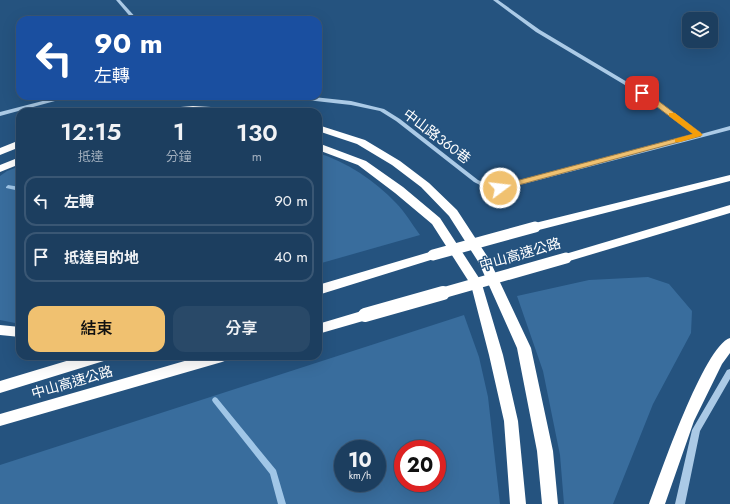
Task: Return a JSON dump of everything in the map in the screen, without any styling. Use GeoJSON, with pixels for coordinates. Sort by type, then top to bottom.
{"type":"FeatureCollection","features":[{"type":"Feature","properties":{"kind":"highway"},"geometry":{"type":"LineString","coordinates":[[322,129],[361,142],[396,163],[425,185],[453,213],[485,262],[524,348],[545,451],[550,504]]}},
{"type":"Feature","properties":{"kind":"highway"},"geometry":{"type":"LineString","coordinates":[[0,152],[16,145]]}},
{"type":"Feature","properties":{"kind":"highway"},"geometry":{"type":"LineString","coordinates":[[322,148],[362,163],[399,190],[436,221],[476,284],[496,355],[511,421],[518,504]]}},
{"type":"Feature","properties":{"kind":"highway"},"geometry":{"type":"LineString","coordinates":[[0,169],[16,162]]}},
{"type":"Feature","properties":{"kind":"highway","name":"中山高速公路"},"geometry":{"type":"LineString","coordinates":[[322,289],[434,255],[535,227],[730,178]]}},
{"type":"Feature","properties":{"kind":"highway","name":"中山高速公路"},"geometry":{"type":"LineString","coordinates":[[322,328],[730,209]]}},
{"type":"Feature","properties":{"kind":"highway"},"geometry":{"type":"LineString","coordinates":[[322,284],[434,255]]}},
{"type":"Feature","properties":{"kind":"highway"},"geometry":{"type":"LineString","coordinates":[[0,330],[16,332]]}},
{"type":"Feature","properties":{"kind":"highway"},"geometry":{"type":"LineString","coordinates":[[657,504],[687,420],[718,360],[730,343]]}},
{"type":"Feature","properties":{"kind":"highway","name":"中山高速公路"},"geometry":{"type":"LineString","coordinates":[[0,386],[88,360]]}},
{"type":"Feature","properties":{"kind":"highway","name":"中山高速公路"},"geometry":{"type":"LineString","coordinates":[[0,420],[208,360]]}},
{"type":"Feature","properties":{"kind":"street"},"geometry":{"type":"LineString","coordinates":[[118,0],[132,16]]}},
{"type":"Feature","properties":{"kind":"street"},"geometry":{"type":"LineString","coordinates":[[495,0],[538,31],[642,93],[699,135]]}},
{"type":"Feature","properties":{"kind":"street"},"geometry":{"type":"LineString","coordinates":[[22,108],[50,100]]}},
{"type":"Feature","properties":{"kind":"street","name":"中山路360巷"},"geometry":{"type":"LineString","coordinates":[[322,100],[351,103],[382,110],[398,120],[476,181],[488,187],[500,188],[730,128]]}},
{"type":"Feature","properties":{"kind":"street"},"geometry":{"type":"LineString","coordinates":[[0,114],[16,110]]}},
{"type":"Feature","properties":{"kind":"street"},"geometry":{"type":"LineString","coordinates":[[680,504],[696,430],[730,372]]}},
{"type":"Feature","properties":{"kind":"shaded area"},"geometry":{"type":"Polygon","coordinates":[[[322,154],[350,167],[379,187],[405,214],[420,235],[322,263],[322,154]]]}},
{"type":"Feature","properties":{"kind":"shaded area"},"geometry":{"type":"Polygon","coordinates":[[[16,168],[16,323],[0,320],[0,176],[16,168]]]}},
{"type":"Feature","properties":{"kind":"shaded area"},"geometry":{"type":"Polygon","coordinates":[[[648,277],[669,284],[692,311],[691,333],[653,404],[613,504],[564,504],[560,455],[543,371],[517,296],[589,280],[648,277]]]}},
{"type":"Feature","properties":{"kind":"shaded area"},"geometry":{"type":"Polygon","coordinates":[[[464,315],[479,357],[488,397],[500,504],[0,504],[0,465],[464,315]]]}},
{"type":"Feature","properties":{"kind":"waterway"},"geometry":{"type":"LineString","coordinates":[[8,187],[16,188]]}},
{"type":"Feature","properties":{"kind":"waterway"},"geometry":{"type":"LineString","coordinates":[[215,400],[273,472],[282,504]]}},
{"type":"Feature","properties":{"kind":"slow traffic"},"geometry":{"type":"LineString","coordinates":[[672,115],[699,135],[678,140]]}},
{"type":"Feature","properties":{"kind":"route"},"geometry":{"type":"LineString","coordinates":[[500,188],[699,135],[642,93]]}}]}
